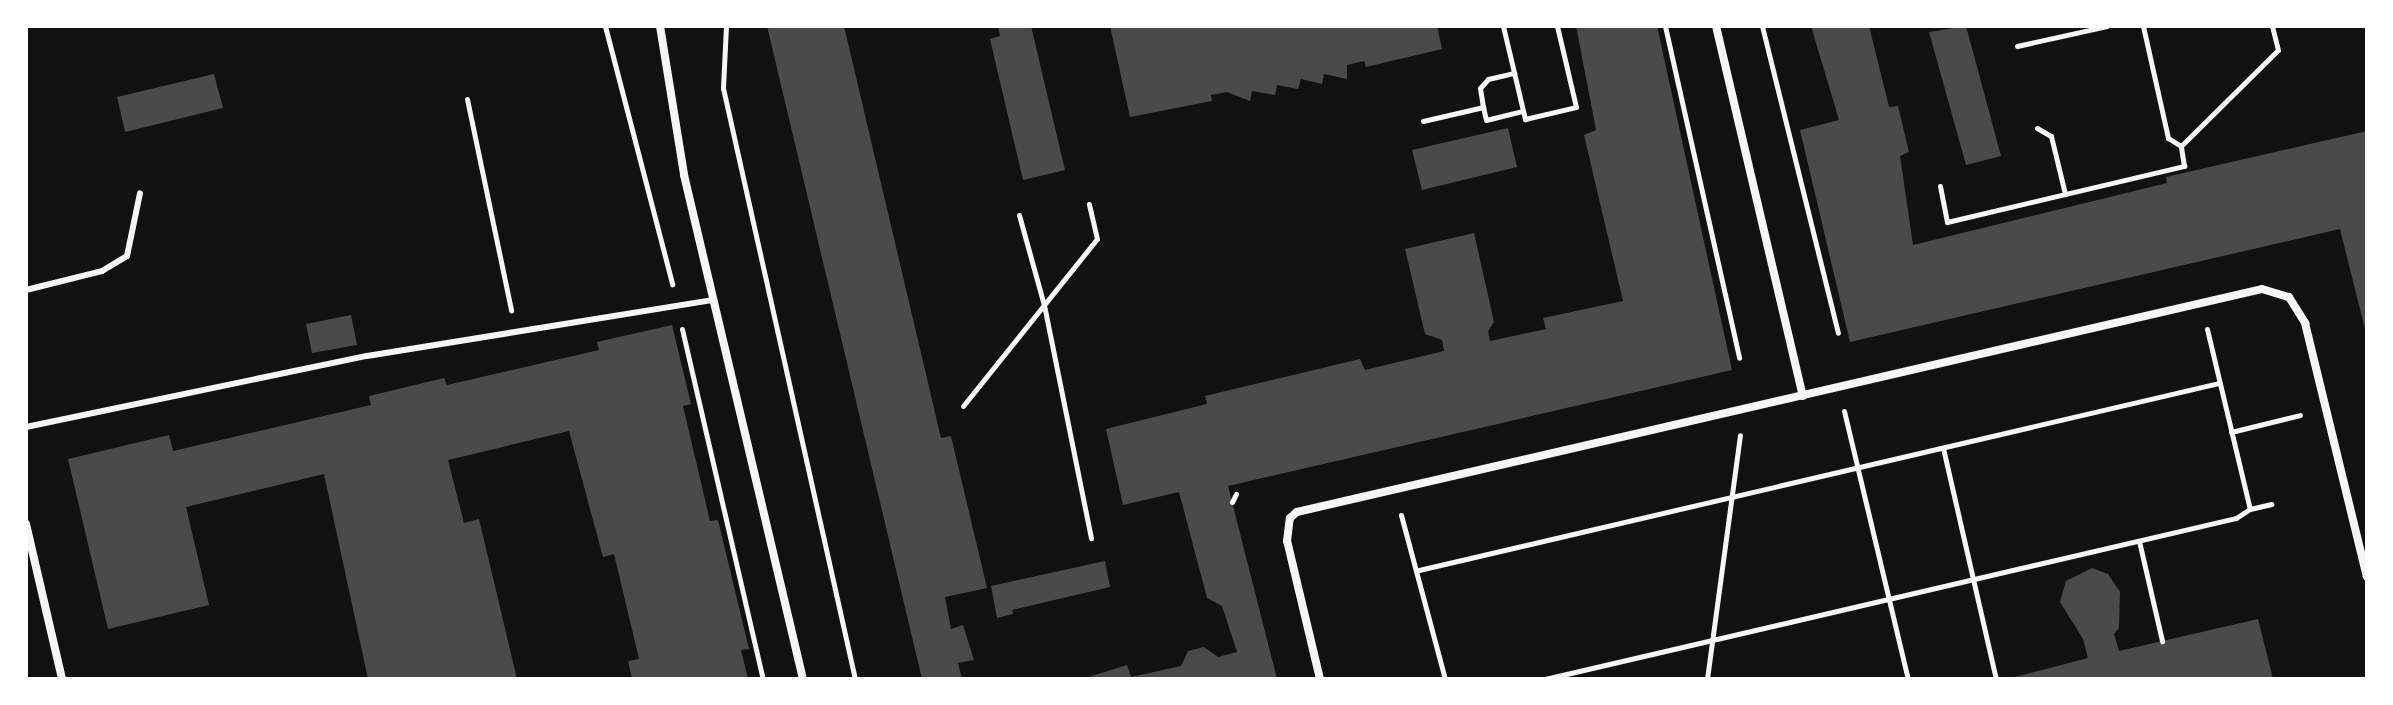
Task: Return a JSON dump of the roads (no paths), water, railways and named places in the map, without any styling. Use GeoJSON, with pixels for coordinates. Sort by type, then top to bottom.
{"type":"FeatureCollection","features":[{"type":"Feature","properties":{"kind":"street"},"geometry":{"type":"LineString","coordinates":[[660,26],[684,175],[803,679]]}},
{"type":"Feature","properties":{"kind":"street"},"geometry":{"type":"LineString","coordinates":[[1716,26],[1803,396]]}},
{"type":"Feature","properties":{"kind":"street"},"geometry":{"type":"LineString","coordinates":[[1320,679],[1287,541],[1290,518],[1297,512],[2247,293],[2276,291],[2289,297],[2305,323],[2367,577]]}},
{"type":"Feature","properties":{"kind":"street"},"geometry":{"type":"LineString","coordinates":[[26,524],[62,679]]}},
{"type":"Feature","properties":{"kind":"lane"},"geometry":{"type":"LineString","coordinates":[[26,290],[102,271],[127,256],[140,193]]}},
{"type":"Feature","properties":{"kind":"lane"},"geometry":{"type":"LineString","coordinates":[[26,427],[367,356],[714,300]]}}]}
